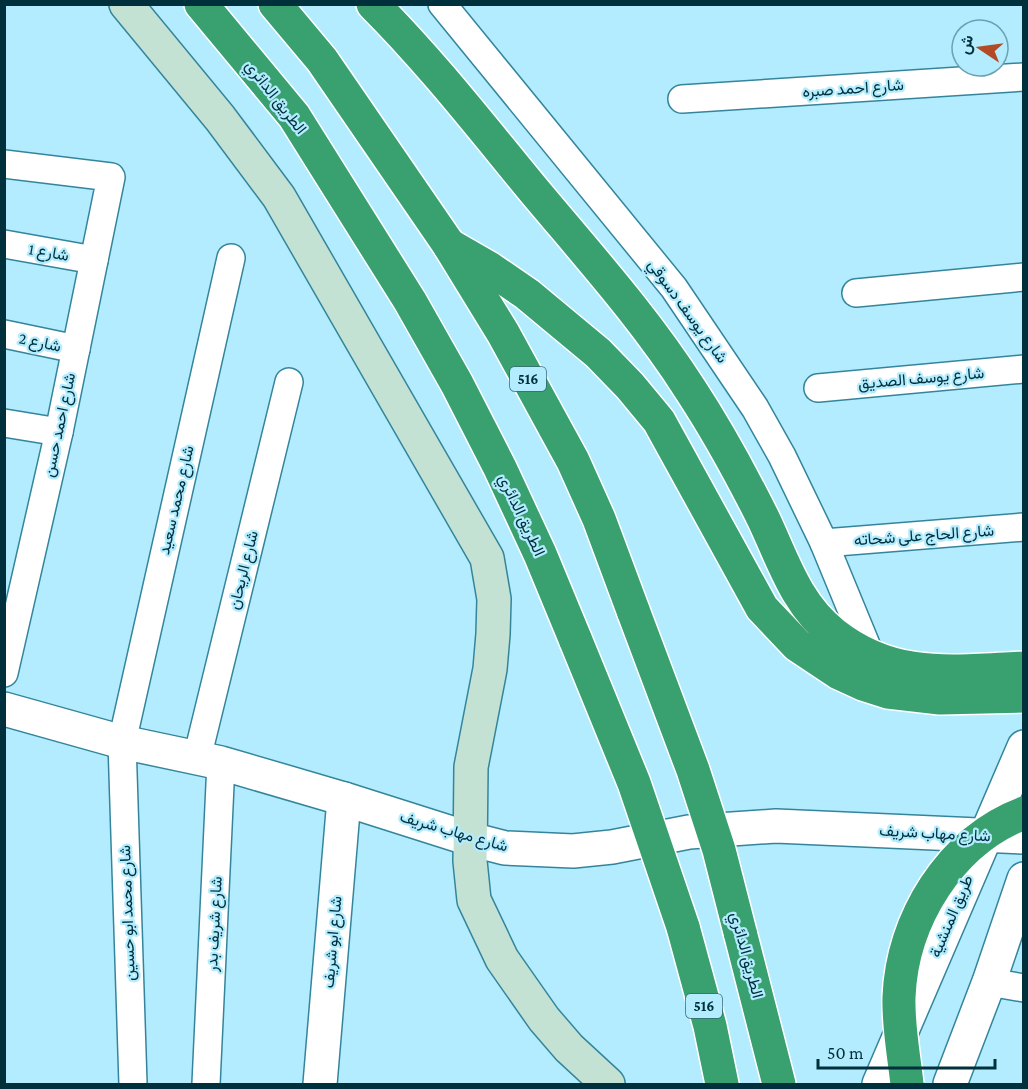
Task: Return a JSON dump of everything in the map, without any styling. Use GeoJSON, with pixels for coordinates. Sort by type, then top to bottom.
{"type":"FeatureCollection","features":[{"type":"Feature","properties":{"kind":"highway","name":"الطريق الدائري"},"geometry":{"type":"LineString","coordinates":[[201,4],[294,116],[410,301],[473,415],[540,554],[634,783],[684,927],[710,1026],[722,1084]]}},
{"type":"Feature","properties":{"kind":"highway","name":"الطريق الدائري"},"geometry":{"type":"LineString","coordinates":[[275,4],[322,60],[449,245],[503,333],[573,461],[599,519],[693,770],[719,850],[779,1084]]}},
{"type":"Feature","properties":{"kind":"highway"},"geometry":{"type":"LineString","coordinates":[[373,4],[423,57],[624,298],[658,343],[690,389],[725,447],[764,521],[792,584],[818,619],[833,634],[871,657],[893,665],[915,670],[938,671],[1023,668]]}},
{"type":"Feature","properties":{"kind":"highway"},"geometry":{"type":"LineString","coordinates":[[449,245],[528,294],[598,353],[630,386],[659,422],[683,462],[762,608],[797,645],[839,673],[863,684],[906,695],[940,698],[1023,696]]}},
{"type":"Feature","properties":{"kind":"highway"},"geometry":{"type":"LineString","coordinates":[[907,1084],[899,1000],[900,979],[907,947],[919,915],[930,892],[961,854],[1004,821],[1023,813]]}},
{"type":"Feature","properties":{"kind":"main road"},"geometry":{"type":"LineString","coordinates":[[126,4],[220,118],[279,197],[487,558],[494,599],[493,634],[490,669],[471,767],[470,861],[474,900],[502,959],[544,1019],[569,1048],[608,1084]]}},
{"type":"Feature","properties":{"kind":"street","name":"شارع يوسف دسوقي"},"geometry":{"type":"LineString","coordinates":[[442,4],[674,288],[755,408],[782,456],[824,543],[871,657]]}},
{"type":"Feature","properties":{"kind":"street","name":"شارع احمد صبره"},"geometry":{"type":"LineString","coordinates":[[682,99],[1023,77]]}},
{"type":"Feature","properties":{"kind":"street","name":"شارع احمد حسن"},"geometry":{"type":"LineString","coordinates":[[4,164],[111,177],[59,432],[4,673]]}},
{"type":"Feature","properties":{"kind":"street","name":"شارع 1"},"geometry":{"type":"LineString","coordinates":[[4,244],[94,260]]}},
{"type":"Feature","properties":{"kind":"street","name":"شارع محمد سعيد"},"geometry":{"type":"LineString","coordinates":[[122,742],[231,258]]}},
{"type":"Feature","properties":{"kind":"street"},"geometry":{"type":"LineString","coordinates":[[856,293],[1023,277]]}},
{"type":"Feature","properties":{"kind":"street","name":"شارع 2"},"geometry":{"type":"LineString","coordinates":[[4,334],[76,349]]}},
{"type":"Feature","properties":{"kind":"street","name":"شارع يوسف الصديق"},"geometry":{"type":"LineString","coordinates":[[818,388],[1023,369]]}},
{"type":"Feature","properties":{"kind":"street","name":"شارع الريحان"},"geometry":{"type":"LineString","coordinates":[[209,760],[289,382]]}},
{"type":"Feature","properties":{"kind":"street"},"geometry":{"type":"LineString","coordinates":[[4,423],[59,432]]}},
{"type":"Feature","properties":{"kind":"street","name":"شارع الحاج على شحاته"},"geometry":{"type":"LineString","coordinates":[[824,543],[1023,527]]}},
{"type":"Feature","properties":{"kind":"street","name":"شارع مهاب شريف"},"geometry":{"type":"LineString","coordinates":[[4,709],[122,742],[209,760],[344,798],[505,848],[573,850],[612,847],[679,834],[732,828],[819,827],[1023,837]]}},
{"type":"Feature","properties":{"kind":"street","name":"شارع محمد ابو حسين"},"geometry":{"type":"LineString","coordinates":[[122,742],[133,1084]]}},
{"type":"Feature","properties":{"kind":"street","name":"طريق المنشية"},"geometry":{"type":"LineString","coordinates":[[879,1084],[1023,747]]}},
{"type":"Feature","properties":{"kind":"street","name":"شارع شريف بدر"},"geometry":{"type":"LineString","coordinates":[[206,1084],[209,760]]}},
{"type":"Feature","properties":{"kind":"street","name":"شارع ابو شريف"},"geometry":{"type":"LineString","coordinates":[[320,1084],[344,798]]}},
{"type":"Feature","properties":{"kind":"street"},"geometry":{"type":"LineString","coordinates":[[950,1084],[1023,879]]}},
{"type":"Feature","properties":{"kind":"street"},"geometry":{"type":"LineString","coordinates":[[988,982],[1023,988]]}}]}
